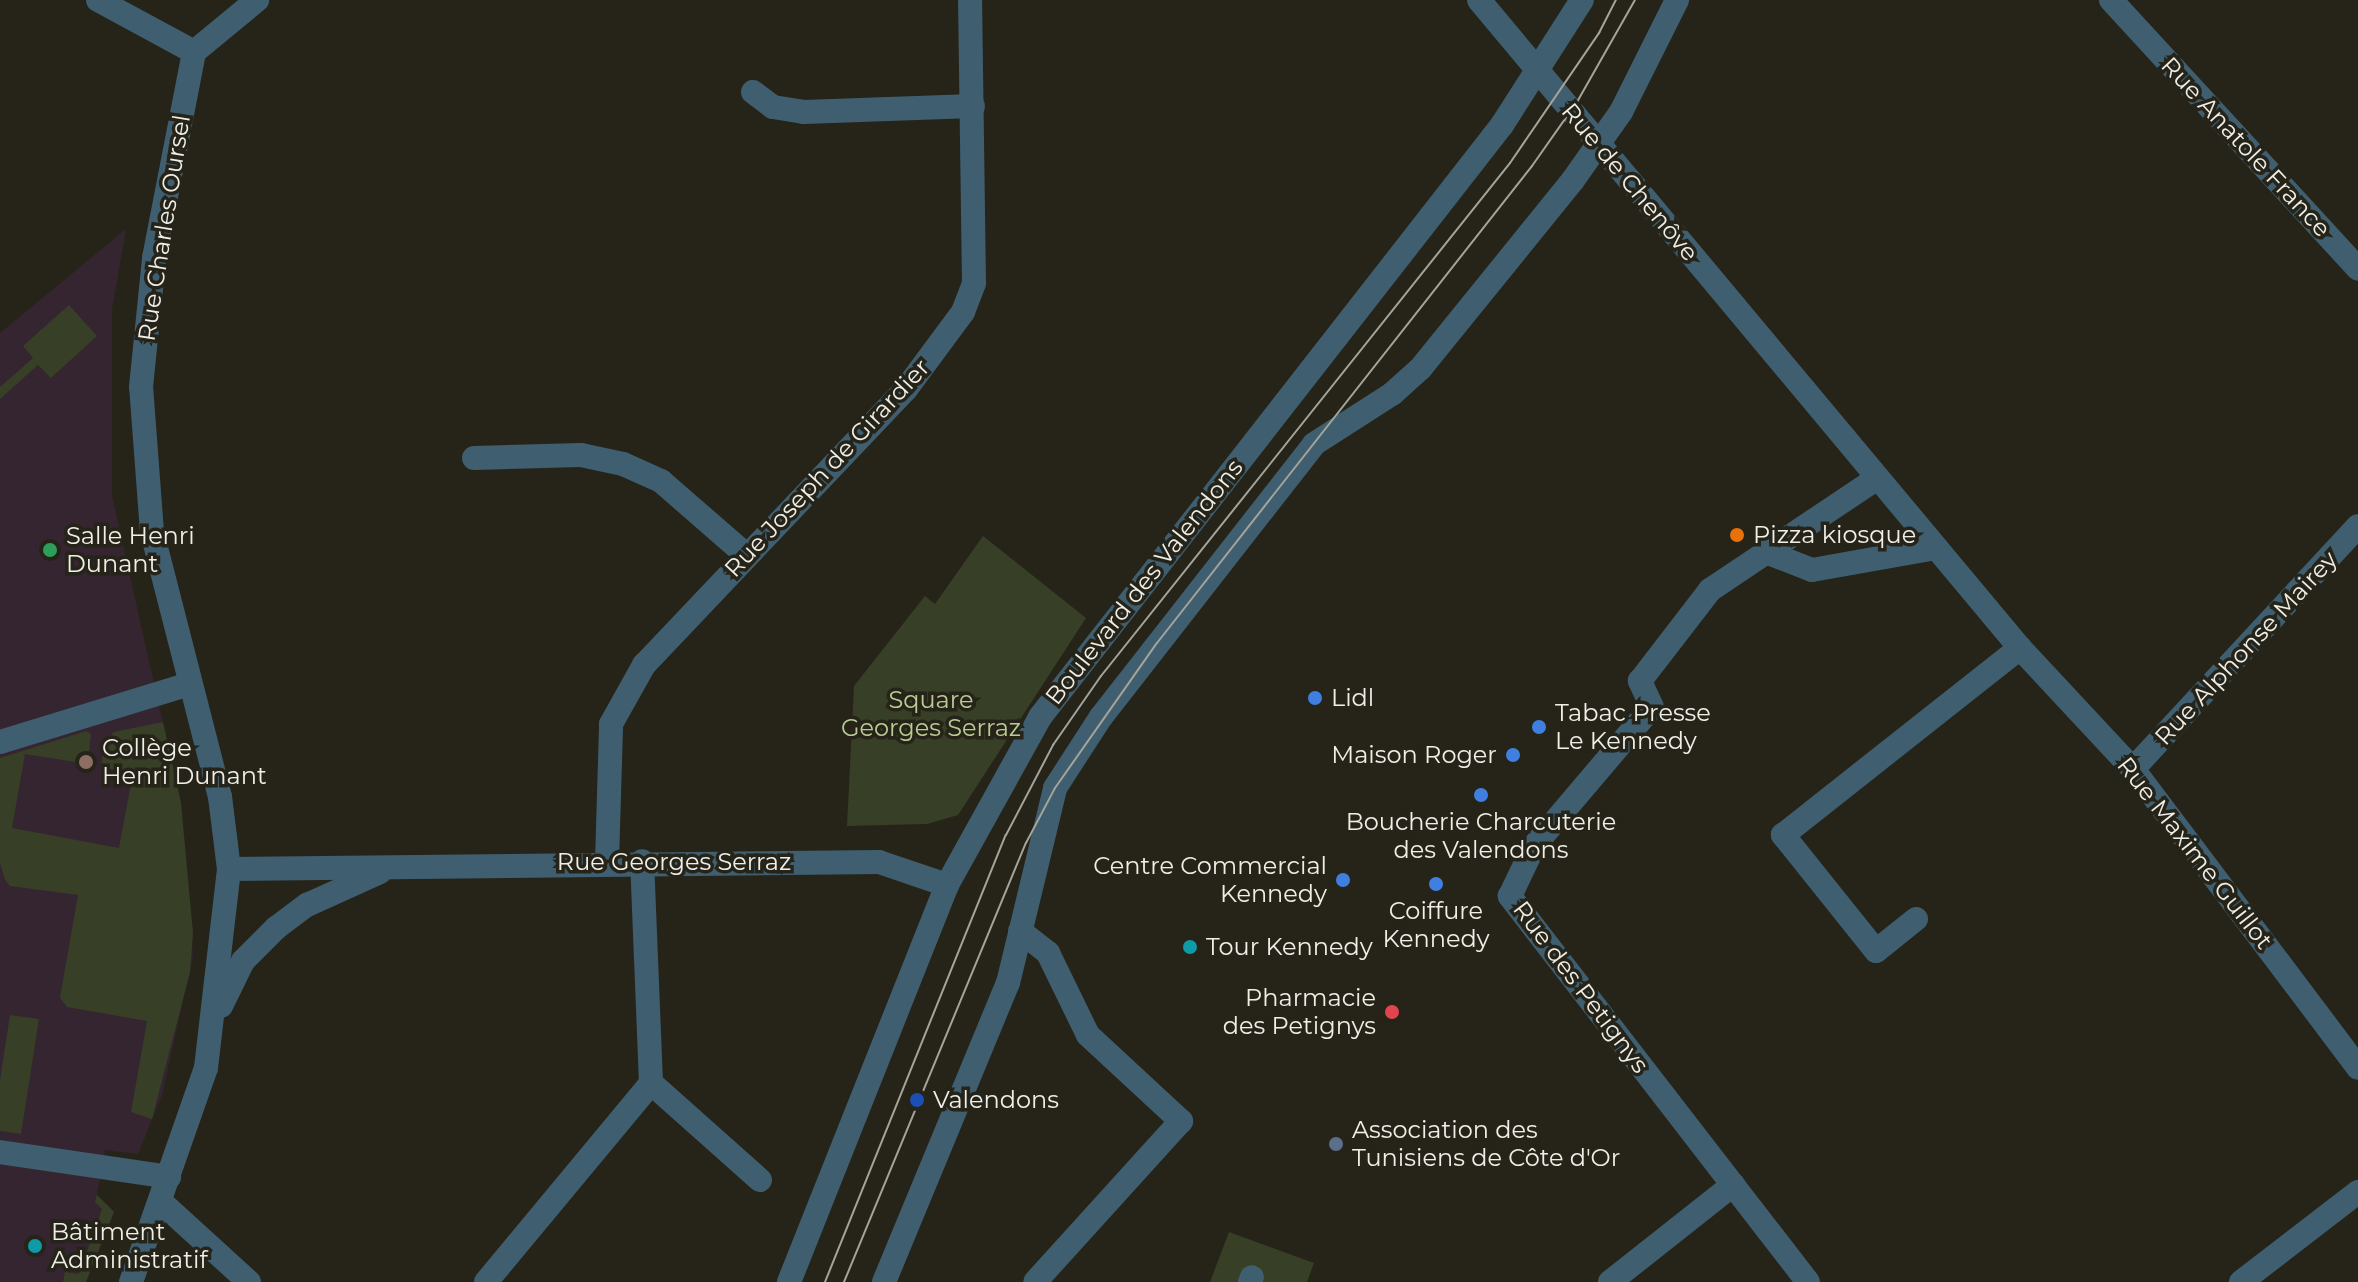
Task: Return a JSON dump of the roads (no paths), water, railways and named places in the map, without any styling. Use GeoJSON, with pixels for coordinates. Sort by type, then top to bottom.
{"type":"FeatureCollection","features":[{"type":"Feature","properties":{"kind":"street"},"geometry":{"type":"LineString","coordinates":[[98,0],[194,52],[257,0]]}},
{"type":"Feature","properties":{"kind":"street","name":"Rue Joseph de Girardier"},"geometry":{"type":"LineString","coordinates":[[607,862],[611,724],[644,665],[745,554],[906,389],[963,312],[974,283],[970,0]]}},
{"type":"Feature","properties":{"kind":"street","name":"Rue de Chenôve"},"geometry":{"type":"LineString","coordinates":[[1479,0],[1781,365]]}},
{"type":"Feature","properties":{"kind":"street","name":"Boulevard des Valendons"},"geometry":{"type":"LineString","coordinates":[[789,1282],[947,885],[1040,717],[1539,73],[1582,0]]}},
{"type":"Feature","properties":{"kind":"street","name":"Boulevard des Valendons"},"geometry":{"type":"LineString","coordinates":[[884,1282],[1008,983],[1055,788],[1101,717],[1314,444],[1380,403],[1420,369],[1599,144],[1677,0]]}},
{"type":"Feature","properties":{"kind":"street","name":"Rue Anatole France"},"geometry":{"type":"LineString","coordinates":[[2111,0],[2358,269]]}},
{"type":"Feature","properties":{"kind":"street","name":"Rue Charles Oursel"},"geometry":{"type":"LineString","coordinates":[[131,1282],[206,1068],[229,869],[220,797],[152,532],[141,387],[154,258],[194,52]]}},
{"type":"Feature","properties":{"kind":"street"},"geometry":{"type":"LineString","coordinates":[[753,92],[773,107],[804,112],[973,106]]}},
{"type":"Feature","properties":{"kind":"street","name":"Rue Maxime Guillot"},"geometry":{"type":"LineString","coordinates":[[1781,365],[2020,648],[2133,769],[2358,1068]]}},
{"type":"Feature","properties":{"kind":"street"},"geometry":{"type":"LineString","coordinates":[[474,458],[581,455],[623,464],[661,481],[745,554]]}},
{"type":"Feature","properties":{"kind":"street","name":"Rue des Petignys"},"geometry":{"type":"LineString","coordinates":[[1808,1282],[1510,896],[1534,846],[1652,707],[1640,681],[1710,590],[1877,478]]}},
{"type":"Feature","properties":{"kind":"street","name":"Rue Alphonse Mairey"},"geometry":{"type":"LineString","coordinates":[[2133,769],[2358,526]]}},
{"type":"Feature","properties":{"kind":"street"},"geometry":{"type":"LineString","coordinates":[[1766,552],[1812,570],[1936,548]]}},
{"type":"Feature","properties":{"kind":"street"},"geometry":{"type":"LineString","coordinates":[[1916,919],[1876,951],[1783,835],[2020,648]]}},
{"type":"Feature","properties":{"kind":"street"},"geometry":{"type":"LineString","coordinates":[[0,742],[190,684]]}},
{"type":"Feature","properties":{"kind":"street"},"geometry":{"type":"LineString","coordinates":[[486,1282],[651,1083],[642,861]]}},
{"type":"Feature","properties":{"kind":"street","name":"Rue Georges Serraz"},"geometry":{"type":"LineString","coordinates":[[229,869],[642,861],[879,862],[947,885]]}},
{"type":"Feature","properties":{"kind":"street","name":"Rue Georges Serraz"},"geometry":{"type":"LineString","coordinates":[[276,928],[307,905],[397,866]]}},
{"type":"Feature","properties":{"kind":"street","name":"Rue Charles Oursel"},"geometry":{"type":"LineString","coordinates":[[214,1019],[243,961],[276,928]]}},
{"type":"Feature","properties":{"kind":"street"},"geometry":{"type":"LineString","coordinates":[[1020,931],[1048,953],[1088,1035],[1181,1121],[1035,1282]]}},
{"type":"Feature","properties":{"kind":"street"},"geometry":{"type":"LineString","coordinates":[[651,1083],[760,1180]]}},
{"type":"Feature","properties":{"kind":"street"},"geometry":{"type":"LineString","coordinates":[[0,1152],[169,1177]]}},
{"type":"Feature","properties":{"kind":"street"},"geometry":{"type":"LineString","coordinates":[[1610,1282],[1733,1185]]}},
{"type":"Feature","properties":{"kind":"street"},"geometry":{"type":"LineString","coordinates":[[2241,1282],[2358,1192]]}},
{"type":"Feature","properties":{"kind":"street"},"geometry":{"type":"LineString","coordinates":[[161,1202],[249,1282]]}},
{"type":"Feature","properties":{"kind":"tram line"},"geometry":{"type":"LineString","coordinates":[[825,1282],[1006,835],[1053,745],[1101,676],[1510,163],[1599,33],[1616,0]]}},
{"type":"Feature","properties":{"kind":"tram line"},"geometry":{"type":"LineString","coordinates":[[844,1282],[1026,843],[1055,788],[1157,643],[1532,166],[1577,102],[1635,0]]}},
{"type":"Feature","properties":{"kind":"place","name":"Pizza kiosque"},"geometry":{"type":"Point","coordinates":[1737,535]}},
{"type":"Feature","properties":{"kind":"place","name":"Salle Henri Dunant"},"geometry":{"type":"Point","coordinates":[50,550]}},
{"type":"Feature","properties":{"kind":"place","name":"Lidl"},"geometry":{"type":"Point","coordinates":[1315,698]}},
{"type":"Feature","properties":{"kind":"place","name":"Tabac Presse Le Kennedy"},"geometry":{"type":"Point","coordinates":[1539,727]}},
{"type":"Feature","properties":{"kind":"place","name":"Maison Roger"},"geometry":{"type":"Point","coordinates":[1513,755]}},
{"type":"Feature","properties":{"kind":"place","name":"Collège Henri Dunant"},"geometry":{"type":"Point","coordinates":[86,762]}},
{"type":"Feature","properties":{"kind":"place","name":"Boucherie Charcuterie des Valendons"},"geometry":{"type":"Point","coordinates":[1481,795]}},
{"type":"Feature","properties":{"kind":"place","name":"Centre Commercial Kennedy"},"geometry":{"type":"Point","coordinates":[1343,880]}},
{"type":"Feature","properties":{"kind":"place","name":"Coiffure Kennedy"},"geometry":{"type":"Point","coordinates":[1436,884]}},
{"type":"Feature","properties":{"kind":"place","name":"Tour Kennedy"},"geometry":{"type":"Point","coordinates":[1190,947]}},
{"type":"Feature","properties":{"kind":"place","name":"Pharmacie des Petignys"},"geometry":{"type":"Point","coordinates":[1392,1012]}},
{"type":"Feature","properties":{"kind":"place","name":"Valendons"},"geometry":{"type":"Point","coordinates":[917,1100]}},
{"type":"Feature","properties":{"kind":"place","name":"Association des Tunisiens de Côte d'Or"},"geometry":{"type":"Point","coordinates":[1336,1144]}},
{"type":"Feature","properties":{"kind":"place","name":"Bâtiment Administratif"},"geometry":{"type":"Point","coordinates":[35,1246]}},
{"type":"Feature","properties":{"kind":"park label","name":"Square Georges Serraz"},"geometry":{"type":"Point","coordinates":[931,714]}}]}
